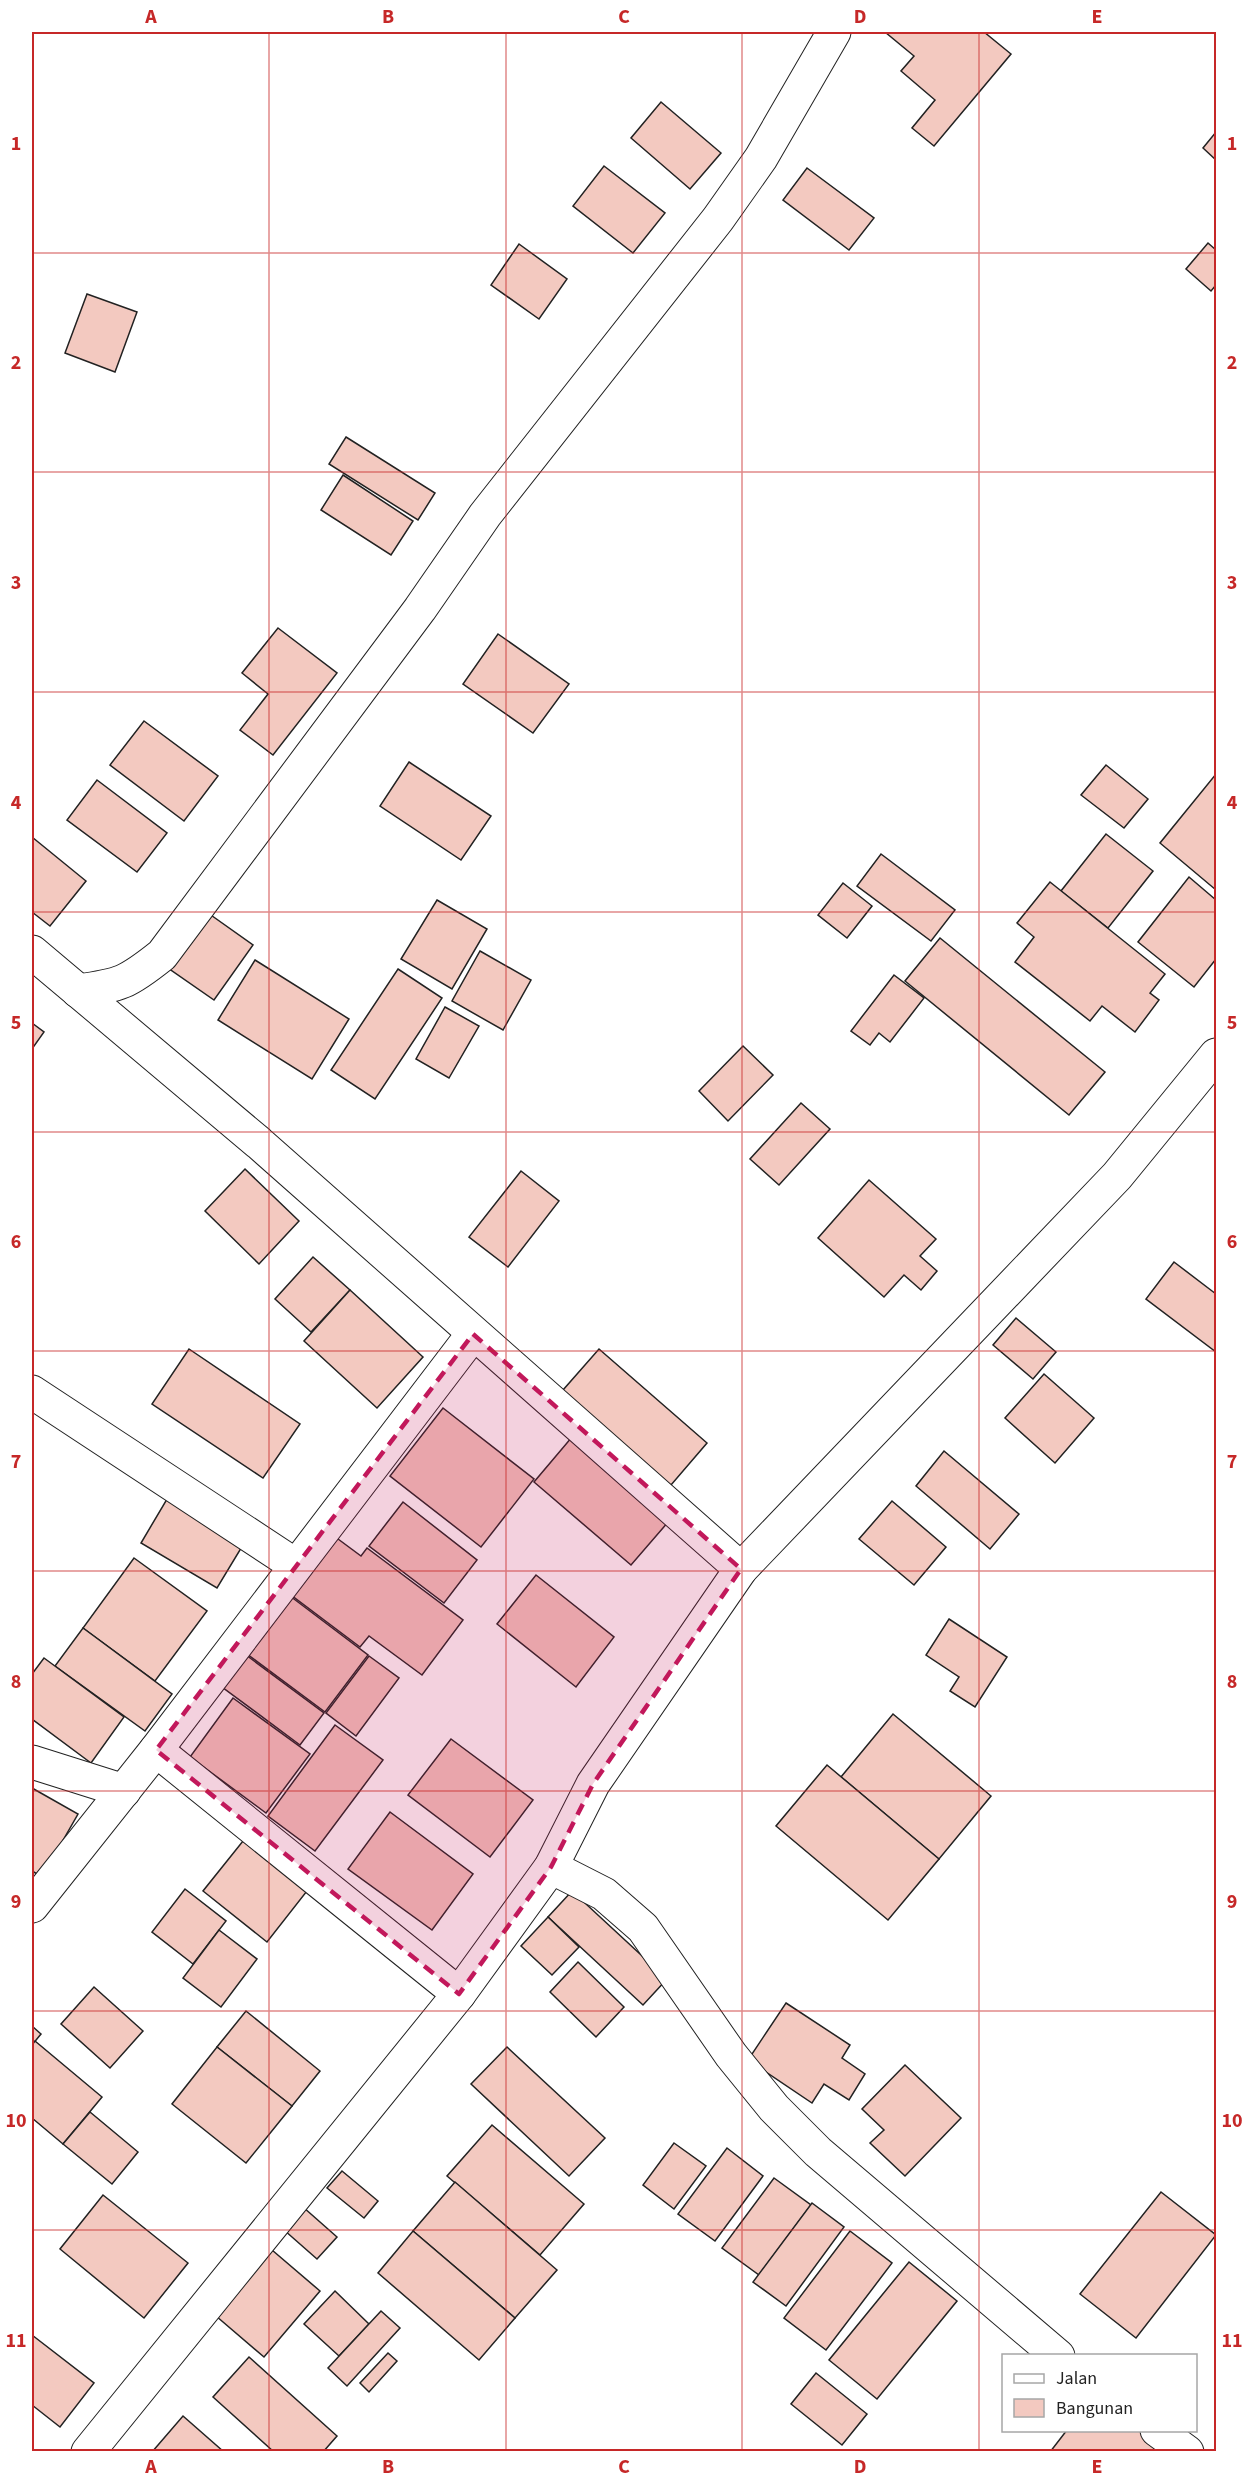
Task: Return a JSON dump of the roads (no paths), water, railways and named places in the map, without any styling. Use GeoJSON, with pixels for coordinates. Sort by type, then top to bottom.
{"type":"FeatureCollection","features":[{"type":"Feature","properties":{"kind":"street"},"geometry":{"type":"LineString","coordinates":[[78,991],[115,986],[134,978],[162,955],[420,609],[485,515],[718,219],[762,158],[834,32]]}},
{"type":"Feature","properties":{"kind":"street"},"geometry":{"type":"LineString","coordinates":[[32,952],[259,1143],[741,1569]]}},
{"type":"Feature","properties":{"kind":"street"},"geometry":{"type":"LineString","coordinates":[[88,2451],[459,1994],[551,1867],[593,1784],[741,1569],[1117,1176],[1216,1055]]}},
{"type":"Feature","properties":{"kind":"street"},"geometry":{"type":"LineString","coordinates":[[32,1906],[156,1750],[473,1334]]}},
{"type":"Feature","properties":{"kind":"street"},"geometry":{"type":"LineString","coordinates":[[32,1392],[295,1565]]}},
{"type":"Feature","properties":{"kind":"street"},"geometry":{"type":"LineString","coordinates":[[156,1750],[459,1994]]}},
{"type":"Feature","properties":{"kind":"street"},"geometry":{"type":"LineString","coordinates":[[32,1762],[124,1791]]}},
{"type":"Feature","properties":{"kind":"street"},"geometry":{"type":"LineString","coordinates":[[551,1867],[604,1894],[643,1928],[731,2055],[774,2108],[818,2152],[1057,2354]]}},
{"type":"Feature","properties":{"kind":"street"},"geometry":{"type":"LineString","coordinates":[[1160,2432],[1186,2451]]}}]}
